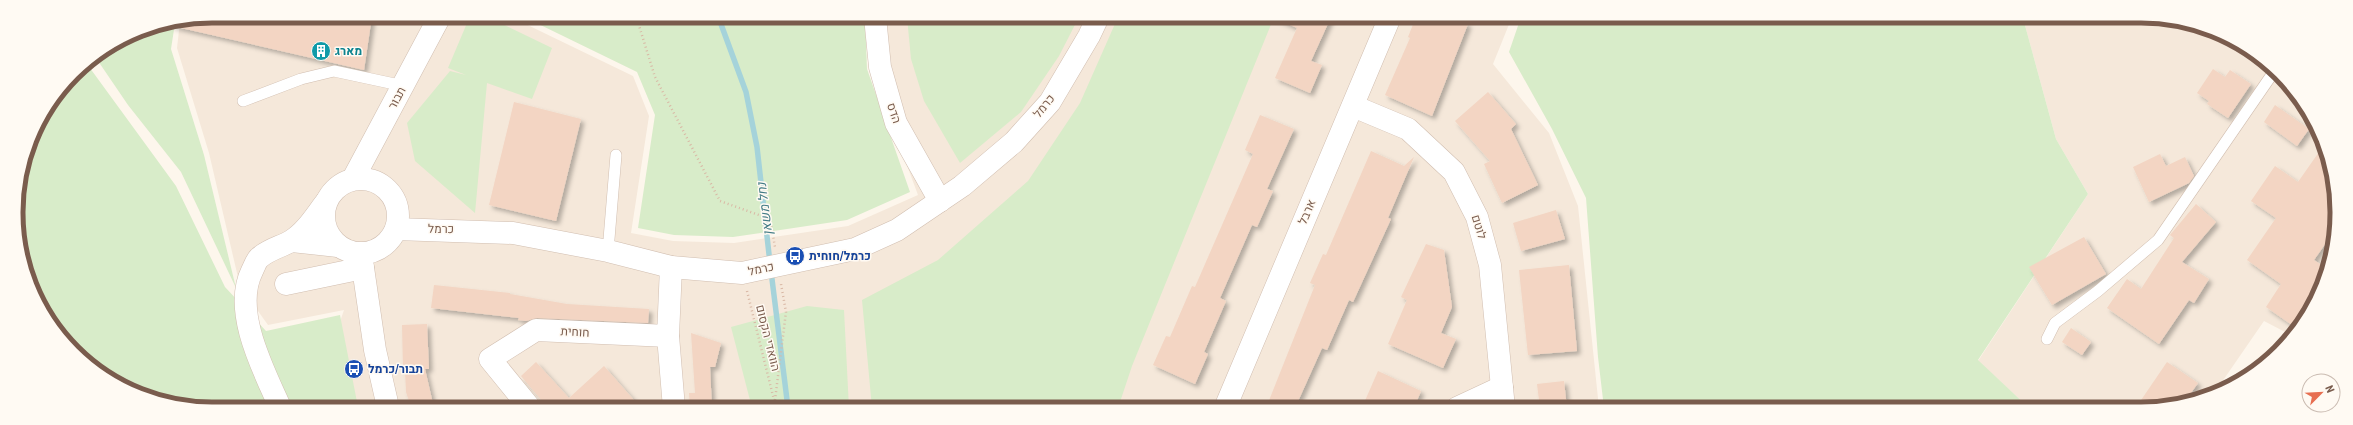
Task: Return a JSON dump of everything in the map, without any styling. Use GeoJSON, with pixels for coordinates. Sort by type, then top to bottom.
{"type":"FeatureCollection","features":[{"type":"Feature","properties":{"kind":"street","name":"תבור"},"geometry":{"type":"LineString","coordinates":[[352,179],[404,86],[436,23]]}},
{"type":"Feature","properties":{"kind":"street","name":"הדס"},"geometry":{"type":"LineString","coordinates":[[876,23],[880,66],[896,122],[940,201]]}},
{"type":"Feature","properties":{"kind":"street","name":"כרמל"},"geometry":{"type":"LineString","coordinates":[[396,229],[513,233],[608,251],[671,267],[742,273],[855,249],[897,230],[962,186],[1014,142],[1050,102],[1095,23]]}},
{"type":"Feature","properties":{"kind":"street","name":"ארבל"},"geometry":{"type":"LineString","coordinates":[[1228,402],[1387,23]]}},
{"type":"Feature","properties":{"kind":"street","name":"לוטם"},"geometry":{"type":"LineString","coordinates":[[1352,106],[1408,129],[1454,172],[1477,217],[1490,265],[1503,402]]}},
{"type":"Feature","properties":{"kind":"street"},"geometry":{"type":"LineString","coordinates":[[278,402],[258,358],[249,328],[247,298],[249,277],[258,259],[274,248],[292,241],[310,223],[332,192],[341,184],[352,179],[364,178],[375,181],[388,191],[397,206],[398,218],[396,229],[391,239],[362,261],[286,284]]}},
{"type":"Feature","properties":{"kind":"street"},"geometry":{"type":"LineString","coordinates":[[326,202],[323,214],[325,226],[330,237],[338,246],[362,261],[376,350],[387,402]]}},
{"type":"Feature","properties":{"kind":"street"},"geometry":{"type":"LineString","coordinates":[[292,241],[338,246]]}},
{"type":"Feature","properties":{"kind":"street"},"geometry":{"type":"LineString","coordinates":[[671,267],[668,336],[674,402]]}},
{"type":"Feature","properties":{"kind":"street","name":"חוחית"},"geometry":{"type":"LineString","coordinates":[[525,402],[490,359],[536,330],[668,336]]}},
{"type":"Feature","properties":{"kind":"street"},"geometry":{"type":"LineString","coordinates":[[1469,402],[1502,387]]}},
{"type":"Feature","properties":{"kind":"lane"},"geometry":{"type":"LineString","coordinates":[[243,101],[301,79],[334,72],[404,86]]}},
{"type":"Feature","properties":{"kind":"lane"},"geometry":{"type":"LineString","coordinates":[[2047,339],[2055,323],[2098,291],[2158,240],[2271,76]]}},
{"type":"Feature","properties":{"kind":"lane"},"geometry":{"type":"LineString","coordinates":[[608,251],[616,155]]}},
{"type":"Feature","properties":{"kind":"path"},"geometry":{"type":"LineString","coordinates":[[638,23],[655,77],[720,201],[770,219],[775,249]]}},
{"type":"Feature","properties":{"kind":"path","name":"הוואדי הקסום"},"geometry":{"type":"LineString","coordinates":[[742,273],[775,402]]}},
{"type":"Feature","properties":{"kind":"path"},"geometry":{"type":"LineString","coordinates":[[775,402],[786,312],[781,282]]}},
{"type":"Feature","properties":{"kind":"shaded area"},"geometry":{"type":"Polygon","coordinates":[[[200,23],[523,23],[633,76],[649,116],[631,233],[673,241],[734,243],[848,226],[918,195],[886,109],[872,23],[1510,23],[1493,64],[1549,133],[1578,206],[1598,402],[313,402],[344,310],[268,325],[240,286],[209,153],[177,48],[179,26],[200,23]]]}},
{"type":"Feature","properties":{"kind":"shaded area"},"geometry":{"type":"Polygon","coordinates":[[[2024,23],[2153,23],[2190,29],[2213,37],[2235,48],[2256,62],[2291,97],[2305,118],[2316,140],[2324,163],[2330,200],[2330,225],[2324,262],[2316,285],[2305,307],[2291,328],[2287,333],[2264,321],[2221,384],[2190,396],[2153,402],[2022,402],[1978,361],[2088,194],[2056,139],[2024,23]]]}},
{"type":"Feature","properties":{"kind":"green space"},"geometry":{"type":"Polygon","coordinates":[[[467,23],[500,23],[552,48],[532,99],[487,83],[475,213],[415,161],[407,123],[450,71],[466,75],[448,68],[467,23]]]}},
{"type":"Feature","properties":{"kind":"green space"},"geometry":{"type":"Polygon","coordinates":[[[536,23],[865,23],[867,69],[910,192],[847,220],[733,237],[674,235],[638,228],[655,115],[637,72],[536,23]]]}},
{"type":"Feature","properties":{"kind":"green space"},"geometry":{"type":"Polygon","coordinates":[[[908,23],[1076,23],[1059,56],[1021,112],[960,163],[924,101],[911,59],[908,23]]]}},
{"type":"Feature","properties":{"kind":"green space"},"geometry":{"type":"Polygon","coordinates":[[[1115,23],[1272,23],[1132,366],[1120,402],[871,402],[862,300],[938,260],[1028,181],[1080,103],[1115,23]]]}},
{"type":"Feature","properties":{"kind":"green space"},"geometry":{"type":"Polygon","coordinates":[[[1519,23],[2024,23],[2056,139],[2088,194],[1978,360],[2023,402],[1603,402],[1598,357],[1586,198],[1552,129],[1509,52],[1519,23]]]}},
{"type":"Feature","properties":{"kind":"green space"},"geometry":{"type":"Polygon","coordinates":[[[174,27],[171,49],[204,155],[236,288],[181,172],[128,105],[98,61],[118,48],[140,37],[163,29],[174,27]]]}},
{"type":"Feature","properties":{"kind":"green space"},"geometry":{"type":"Polygon","coordinates":[[[90,68],[176,186],[225,287],[266,331],[340,315],[357,402],[200,402],[163,396],[140,388],[118,377],[97,363],[62,328],[48,307],[37,285],[29,262],[23,225],[23,200],[29,163],[37,140],[48,118],[62,97],[90,68]]]}},
{"type":"Feature","properties":{"kind":"green space"},"geometry":{"type":"Polygon","coordinates":[[[807,306],[844,310],[849,402],[750,402],[731,327],[807,306]]]}},
{"type":"Feature","properties":{"kind":"building","name":"מארג"},"geometry":{"type":"Polygon","coordinates":[[[200,23],[371,23],[364,70],[176,27],[200,23]]]}},
{"type":"Feature","properties":{"kind":"building"},"geometry":{"type":"Polygon","coordinates":[[[1286,23],[1328,23],[1311,61],[1322,65],[1310,93],[1275,78],[1297,28],[1286,23]]]}},
{"type":"Feature","properties":{"kind":"building"},"geometry":{"type":"Polygon","coordinates":[[[1414,23],[1468,24],[1432,116],[1385,95],[1410,38],[1408,37],[1414,23]]]}},
{"type":"Feature","properties":{"kind":"building"},"geometry":{"type":"Polygon","coordinates":[[[2213,69],[2225,77],[2230,70],[2251,84],[2228,118],[2207,104],[2209,101],[2197,93],[2213,69]]]}},
{"type":"Feature","properties":{"kind":"building"},"geometry":{"type":"Polygon","coordinates":[[[1488,92],[1516,124],[1511,129],[1538,185],[1502,203],[1484,164],[1490,161],[1455,121],[1488,92]]]}},
{"type":"Feature","properties":{"kind":"building"},"geometry":{"type":"Polygon","coordinates":[[[514,102],[581,119],[556,221],[489,205],[514,102]]]}},
{"type":"Feature","properties":{"kind":"building"},"geometry":{"type":"Polygon","coordinates":[[[2275,105],[2309,129],[2297,146],[2264,122],[2275,105]]]}},
{"type":"Feature","properties":{"kind":"building"},"geometry":{"type":"Polygon","coordinates":[[[1260,115],[1294,129],[1267,189],[1273,191],[1257,227],[1252,225],[1220,298],[1226,301],[1204,352],[1208,354],[1195,384],[1153,365],[1166,336],[1170,337],[1192,286],[1195,287],[1253,154],[1245,150],[1260,115]]]}},
{"type":"Feature","properties":{"kind":"building"},"geometry":{"type":"Polygon","coordinates":[[[1371,151],[1404,166],[1414,157],[1388,218],[1391,219],[1353,302],[1349,300],[1327,350],[1322,348],[1298,402],[1268,402],[1315,285],[1310,283],[1323,254],[1326,255],[1371,151]]]}},
{"type":"Feature","properties":{"kind":"building"},"geometry":{"type":"Polygon","coordinates":[[[2319,152],[2324,163],[2330,200],[2330,225],[2327,241],[2314,260],[2323,266],[2316,285],[2306,304],[2292,325],[2266,307],[2281,284],[2247,260],[2276,218],[2251,201],[2275,166],[2298,182],[2319,152]]]}},
{"type":"Feature","properties":{"kind":"building"},"geometry":{"type":"Polygon","coordinates":[[[2160,154],[2166,166],[2185,157],[2194,176],[2189,183],[2149,202],[2133,167],[2160,154]]]}},
{"type":"Feature","properties":{"kind":"building"},"geometry":{"type":"Polygon","coordinates":[[[2196,204],[2216,222],[2182,262],[2209,279],[2194,303],[2189,300],[2159,344],[2107,308],[2127,279],[2141,289],[2174,238],[2170,235],[2196,204]]]}},
{"type":"Feature","properties":{"kind":"building"},"geometry":{"type":"Polygon","coordinates":[[[1556,210],[1565,239],[1521,251],[1513,223],[1556,210]]]}},
{"type":"Feature","properties":{"kind":"building"},"geometry":{"type":"Polygon","coordinates":[[[2084,237],[2106,274],[2052,305],[2029,267],[2084,237]]]}},
{"type":"Feature","properties":{"kind":"building"},"geometry":{"type":"Polygon","coordinates":[[[1426,244],[1444,250],[1452,307],[1441,333],[1456,339],[1443,368],[1388,344],[1407,300],[1401,297],[1426,244]]]}},
{"type":"Feature","properties":{"kind":"building"},"geometry":{"type":"Polygon","coordinates":[[[1569,265],[1577,351],[1528,355],[1519,270],[1569,265]]]}},
{"type":"Feature","properties":{"kind":"building"},"geometry":{"type":"Polygon","coordinates":[[[434,285],[510,293],[567,304],[649,309],[648,323],[537,318],[526,321],[518,320],[519,318],[431,308],[434,285]]]}},
{"type":"Feature","properties":{"kind":"building"},"geometry":{"type":"Polygon","coordinates":[[[427,324],[429,369],[425,369],[433,402],[409,402],[406,392],[405,370],[403,370],[402,325],[427,324]]]}},
{"type":"Feature","properties":{"kind":"building"},"geometry":{"type":"Polygon","coordinates":[[[2071,328],[2091,342],[2082,355],[2062,342],[2071,328]]]}},
{"type":"Feature","properties":{"kind":"building"},"geometry":{"type":"Polygon","coordinates":[[[691,333],[721,343],[715,367],[710,367],[712,402],[690,402],[689,393],[695,393],[691,333]]]}},
{"type":"Feature","properties":{"kind":"building"},"geometry":{"type":"Polygon","coordinates":[[[536,362],[569,398],[604,366],[636,402],[543,402],[521,376],[536,362]]]}},
{"type":"Feature","properties":{"kind":"building"},"geometry":{"type":"Polygon","coordinates":[[[2167,362],[2198,383],[2189,396],[2153,402],[2140,402],[2167,362]]]}},
{"type":"Feature","properties":{"kind":"building"},"geometry":{"type":"Polygon","coordinates":[[[1378,371],[1421,391],[1416,402],[1364,402],[1378,371]]]}},
{"type":"Feature","properties":{"kind":"building"},"geometry":{"type":"Polygon","coordinates":[[[1564,381],[1566,402],[1539,402],[1537,384],[1564,381]]]}},
{"type":"Feature","properties":{"kind":"waterway","name":"נחל משאן"},"geometry":{"type":"LineString","coordinates":[[721,23],[746,92],[757,147],[770,263]]}},
{"type":"Feature","properties":{"kind":"waterway","name":"נחל משאן"},"geometry":{"type":"LineString","coordinates":[[771,271],[787,402]]}},
{"type":"Feature","properties":{"kind":"place","name":"מארג"},"geometry":{"type":"Point","coordinates":[321,51]}},
{"type":"Feature","properties":{"kind":"place","name":"כרמל/חוחית"},"geometry":{"type":"Point","coordinates":[795,256]}},
{"type":"Feature","properties":{"kind":"place","name":"תבור/כרמל"},"geometry":{"type":"Point","coordinates":[354,369]}}]}
